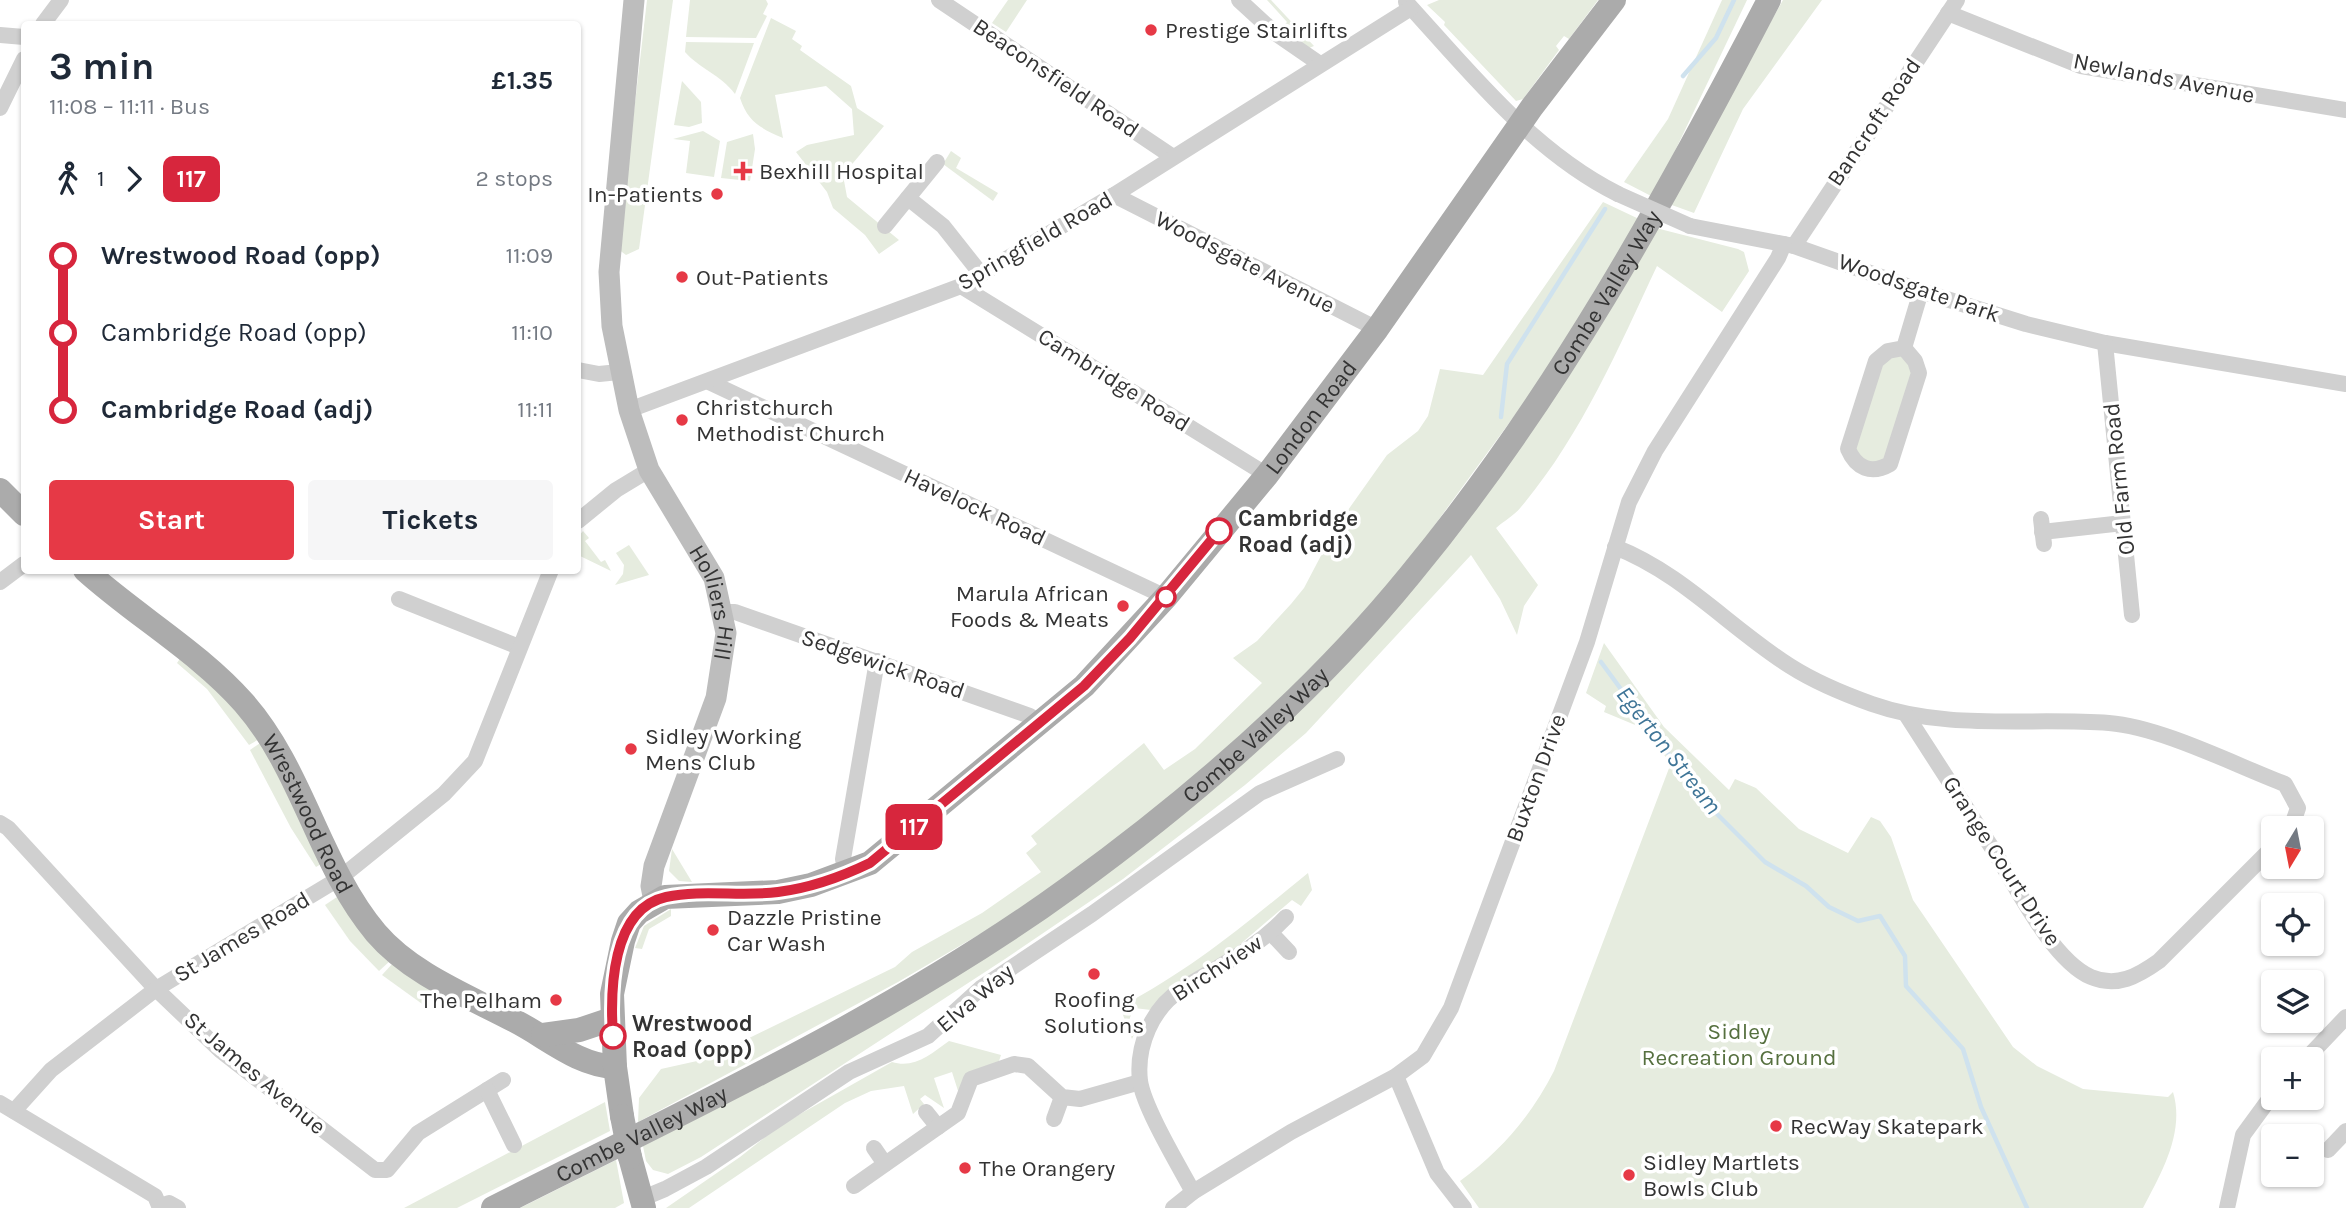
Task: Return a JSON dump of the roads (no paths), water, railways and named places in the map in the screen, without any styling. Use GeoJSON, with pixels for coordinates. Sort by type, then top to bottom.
{"type":"FeatureCollection","features":[{"type":"Feature","properties":{"kind":"main road","name":"Holliers Hill"},"geometry":{"type":"LineString","coordinates":[[634,0],[609,272],[612,326],[619,372],[649,470],[714,578],[724,612],[726,633],[718,687],[654,866],[651,886],[654,901]]}},
{"type":"Feature","properties":{"kind":"main road","name":"London Road"},"geometry":{"type":"LineString","coordinates":[[654,901],[679,895],[778,892],[846,875],[870,863],[1039,724],[1112,658],[1267,475],[1377,330],[1520,123],[1614,0]]}},
{"type":"Feature","properties":{"kind":"main road","name":"Combe Valley Way"},"geometry":{"type":"LineString","coordinates":[[493,1208],[750,1078],[984,944],[1068,889],[1223,766],[1318,675],[1409,577],[1509,446],[1640,234],[1769,0]]}},
{"type":"Feature","properties":{"kind":"main road"},"geometry":{"type":"LineString","coordinates":[[0,489],[21,511]]}},
{"type":"Feature","properties":{"kind":"main road","name":"Wrestwood Road"},"geometry":{"type":"LineString","coordinates":[[90,574],[218,677],[270,735],[340,878],[376,933],[393,950],[430,976],[543,1035],[589,1063],[615,1067]]}},
{"type":"Feature","properties":{"kind":"main road"},"geometry":{"type":"LineString","coordinates":[[642,1203],[622,1116],[615,1067],[612,994],[629,923],[654,901]]}},
{"type":"Feature","properties":{"kind":"main road"},"geometry":{"type":"LineString","coordinates":[[543,1035],[579,1030],[612,1019]]}},
{"type":"Feature","properties":{"kind":"street"},"geometry":{"type":"LineString","coordinates":[[45,21],[61,0]]}},
{"type":"Feature","properties":{"kind":"street","name":"Beaconsfield Road"},"geometry":{"type":"LineString","coordinates":[[939,0],[1173,157]]}},
{"type":"Feature","properties":{"kind":"street"},"geometry":{"type":"LineString","coordinates":[[1239,0],[1275,33],[1320,64]]}},
{"type":"Feature","properties":{"kind":"street","name":"Springfield Road"},"geometry":{"type":"LineString","coordinates":[[629,410],[961,286],[1114,195],[1320,64],[1408,4]]}},
{"type":"Feature","properties":{"kind":"street","name":"Woodsgate Park"},"geometry":{"type":"LineString","coordinates":[[1408,4],[1520,123],[1565,163],[1618,194],[1690,226],[1789,245],[2026,324],[2105,343],[2346,384]]}},
{"type":"Feature","properties":{"kind":"street","name":"Newlands Avenue"},"geometry":{"type":"LineString","coordinates":[[1952,7],[2081,66],[2346,110]]}},
{"type":"Feature","properties":{"kind":"street","name":"Bancroft Road"},"geometry":{"type":"LineString","coordinates":[[1789,245],[1952,7]]}},
{"type":"Feature","properties":{"kind":"street"},"geometry":{"type":"LineString","coordinates":[[0,34],[21,37]]}},
{"type":"Feature","properties":{"kind":"street"},"geometry":{"type":"LineString","coordinates":[[0,108],[21,65]]}},
{"type":"Feature","properties":{"kind":"street"},"geometry":{"type":"LineString","coordinates":[[885,226],[937,162]]}},
{"type":"Feature","properties":{"kind":"street","name":"Woodsgate Avenue"},"geometry":{"type":"LineString","coordinates":[[1114,195],[1377,330]]}},
{"type":"Feature","properties":{"kind":"street"},"geometry":{"type":"LineString","coordinates":[[908,198],[943,226],[981,274]]}},
{"type":"Feature","properties":{"kind":"street","name":"Buxton Drive"},"geometry":{"type":"LineString","coordinates":[[1173,1208],[1193,1192],[1291,1132],[1396,1076],[1423,1056],[1451,1008],[1587,642],[1629,502],[1655,451],[1778,258],[1789,245]]}},
{"type":"Feature","properties":{"kind":"street","name":"Cambridge Road"},"geometry":{"type":"LineString","coordinates":[[961,286],[1267,475]]}},
{"type":"Feature","properties":{"kind":"street"},"geometry":{"type":"LineString","coordinates":[[1904,348],[1921,291]]}},
{"type":"Feature","properties":{"kind":"street","name":"Old Farm Road"},"geometry":{"type":"LineString","coordinates":[[2105,343],[2132,615]]}},
{"type":"Feature","properties":{"kind":"street"},"geometry":{"type":"LineString","coordinates":[[1904,348],[1915,361],[1919,373],[1890,464],[1880,470],[1866,469],[1854,463],[1848,449],[1876,361],[1888,351],[1904,348]]}},
{"type":"Feature","properties":{"kind":"street"},"geometry":{"type":"LineString","coordinates":[[581,371],[599,374],[619,372]]}},
{"type":"Feature","properties":{"kind":"street","name":"Havelock Road"},"geometry":{"type":"LineString","coordinates":[[709,382],[1166,597]]}},
{"type":"Feature","properties":{"kind":"street"},"geometry":{"type":"LineString","coordinates":[[581,519],[616,490],[649,470]]}},
{"type":"Feature","properties":{"kind":"street"},"geometry":{"type":"LineString","coordinates":[[2042,532],[2123,523]]}},
{"type":"Feature","properties":{"kind":"street"},"geometry":{"type":"LineString","coordinates":[[1615,547],[1641,557],[1665,571],[1789,666],[1821,683],[1907,716],[2112,723],[2157,735],[2285,784],[2298,808],[2295,816]]}},
{"type":"Feature","properties":{"kind":"street"},"geometry":{"type":"LineString","coordinates":[[0,582],[21,566]]}},
{"type":"Feature","properties":{"kind":"street","name":"St James Road"},"geometry":{"type":"LineString","coordinates":[[7,1107],[156,989],[340,878],[444,794],[475,761],[549,574]]}},
{"type":"Feature","properties":{"kind":"street"},"geometry":{"type":"LineString","coordinates":[[399,599],[520,647]]}},
{"type":"Feature","properties":{"kind":"street","name":"Sedgewick Road"},"geometry":{"type":"LineString","coordinates":[[724,612],[735,612],[877,661],[1030,716],[1039,724]]}},
{"type":"Feature","properties":{"kind":"street"},"geometry":{"type":"LineString","coordinates":[[846,875],[843,859],[877,661]]}},
{"type":"Feature","properties":{"kind":"street","name":"Grange Court Drive"},"geometry":{"type":"LineString","coordinates":[[1907,716],[2047,933],[2079,968],[2099,980],[2124,981],[2137,976],[2159,961],[2261,859]]}},
{"type":"Feature","properties":{"kind":"street","name":"Elva Way"},"geometry":{"type":"LineString","coordinates":[[642,1203],[696,1173],[849,1072],[928,1036],[981,988],[1092,914],[1260,793],[1336,759]]}},
{"type":"Feature","properties":{"kind":"street","name":"St James Avenue"},"geometry":{"type":"LineString","coordinates":[[0,823],[8,828],[156,989],[221,1051],[375,1170],[387,1170],[418,1133],[486,1090]]}},
{"type":"Feature","properties":{"kind":"street","name":"Birchview"},"geometry":{"type":"LineString","coordinates":[[1140,1082],[1142,1053],[1148,1026],[1162,1006],[1180,990],[1226,965],[1271,933],[1286,917]]}},
{"type":"Feature","properties":{"kind":"street","name":"Birchview"},"geometry":{"type":"LineString","coordinates":[[1271,933],[1289,952]]}},
{"type":"Feature","properties":{"kind":"street"},"geometry":{"type":"LineString","coordinates":[[2317,1047],[2346,1017]]}},
{"type":"Feature","properties":{"kind":"street"},"geometry":{"type":"LineString","coordinates":[[854,1186],[958,1112],[971,1079],[1014,1064],[1028,1066],[1062,1097],[1080,1098],[1140,1082],[1193,1192]]}},
{"type":"Feature","properties":{"kind":"street"},"geometry":{"type":"LineString","coordinates":[[1396,1076],[1437,1173],[1464,1208]]}},
{"type":"Feature","properties":{"kind":"street"},"geometry":{"type":"LineString","coordinates":[[503,1080],[486,1090],[514,1145]]}},
{"type":"Feature","properties":{"kind":"street"},"geometry":{"type":"LineString","coordinates":[[1054,1119],[1062,1097]]}},
{"type":"Feature","properties":{"kind":"street"},"geometry":{"type":"LineString","coordinates":[[7,1107],[155,1196],[160,1207],[169,1203],[177,1208]]}},
{"type":"Feature","properties":{"kind":"street"},"geometry":{"type":"LineString","coordinates":[[2227,1208],[2243,1135],[2261,1110]]}},
{"type":"Feature","properties":{"kind":"street"},"geometry":{"type":"LineString","coordinates":[[926,1112],[938,1127]]}},
{"type":"Feature","properties":{"kind":"street"},"geometry":{"type":"LineString","coordinates":[[2326,1152],[2346,1131]]}},
{"type":"Feature","properties":{"kind":"street"},"geometry":{"type":"LineString","coordinates":[[874,1148],[886,1164]]}},
{"type":"Feature","properties":{"kind":"waterway","name":"Egerton Stream"},"geometry":{"type":"LineString","coordinates":[[1683,76],[1716,38],[1734,0]]}},
{"type":"Feature","properties":{"kind":"waterway","name":"Egerton Stream"},"geometry":{"type":"LineString","coordinates":[[1501,417],[1507,364],[1605,209]]}},
{"type":"Feature","properties":{"kind":"waterway","name":"Egerton Stream"},"geometry":{"type":"LineString","coordinates":[[1601,662],[1701,798],[1765,862],[1806,886],[1829,907],[1858,921],[1880,916],[1905,956],[1906,986],[1963,1049],[1981,1107],[2027,1208]]}},
{"type":"Feature","properties":{"kind":"place","name":"Prestige Stairlifts"},"geometry":{"type":"Point","coordinates":[1151,30]}},
{"type":"Feature","properties":{"kind":"place","name":"Bexhill Hospital"},"geometry":{"type":"Point","coordinates":[743,171]}},
{"type":"Feature","properties":{"kind":"place","name":"In-Patients"},"geometry":{"type":"Point","coordinates":[717,194]}},
{"type":"Feature","properties":{"kind":"place","name":"Out-Patients"},"geometry":{"type":"Point","coordinates":[682,277]}},
{"type":"Feature","properties":{"kind":"place","name":"Christchurch Methodist Church"},"geometry":{"type":"Point","coordinates":[682,420]}},
{"type":"Feature","properties":{"kind":"place","name":"Cambridge Road (adj)"},"geometry":{"type":"Point","coordinates":[1219,531]}},
{"type":"Feature","properties":{"kind":"place","name":"Marula African Foods & Meats"},"geometry":{"type":"Point","coordinates":[1123,606]}},
{"type":"Feature","properties":{"kind":"place","name":"Sidley Working Mens Club"},"geometry":{"type":"Point","coordinates":[631,749]}},
{"type":"Feature","properties":{"kind":"place","name":"Dazzle Pristine Car Wash"},"geometry":{"type":"Point","coordinates":[713,930]}},
{"type":"Feature","properties":{"kind":"place","name":"Roofing Solutions"},"geometry":{"type":"Point","coordinates":[1094,974]}},
{"type":"Feature","properties":{"kind":"place","name":"The Pelham"},"geometry":{"type":"Point","coordinates":[556,1000]}},
{"type":"Feature","properties":{"kind":"place","name":"Wrestwood Road (opp)"},"geometry":{"type":"Point","coordinates":[613,1036]}},
{"type":"Feature","properties":{"kind":"place","name":"RecWay Skatepark"},"geometry":{"type":"Point","coordinates":[1776,1126]}},
{"type":"Feature","properties":{"kind":"place","name":"The Orangery"},"geometry":{"type":"Point","coordinates":[965,1168]}},
{"type":"Feature","properties":{"kind":"place","name":"Sidley Martlets Bowls Club"},"geometry":{"type":"Point","coordinates":[1629,1175]}},
{"type":"Feature","properties":{"kind":"park label","name":"Sidley Recreation Ground"},"geometry":{"type":"Point","coordinates":[1739,1044]}}]}
